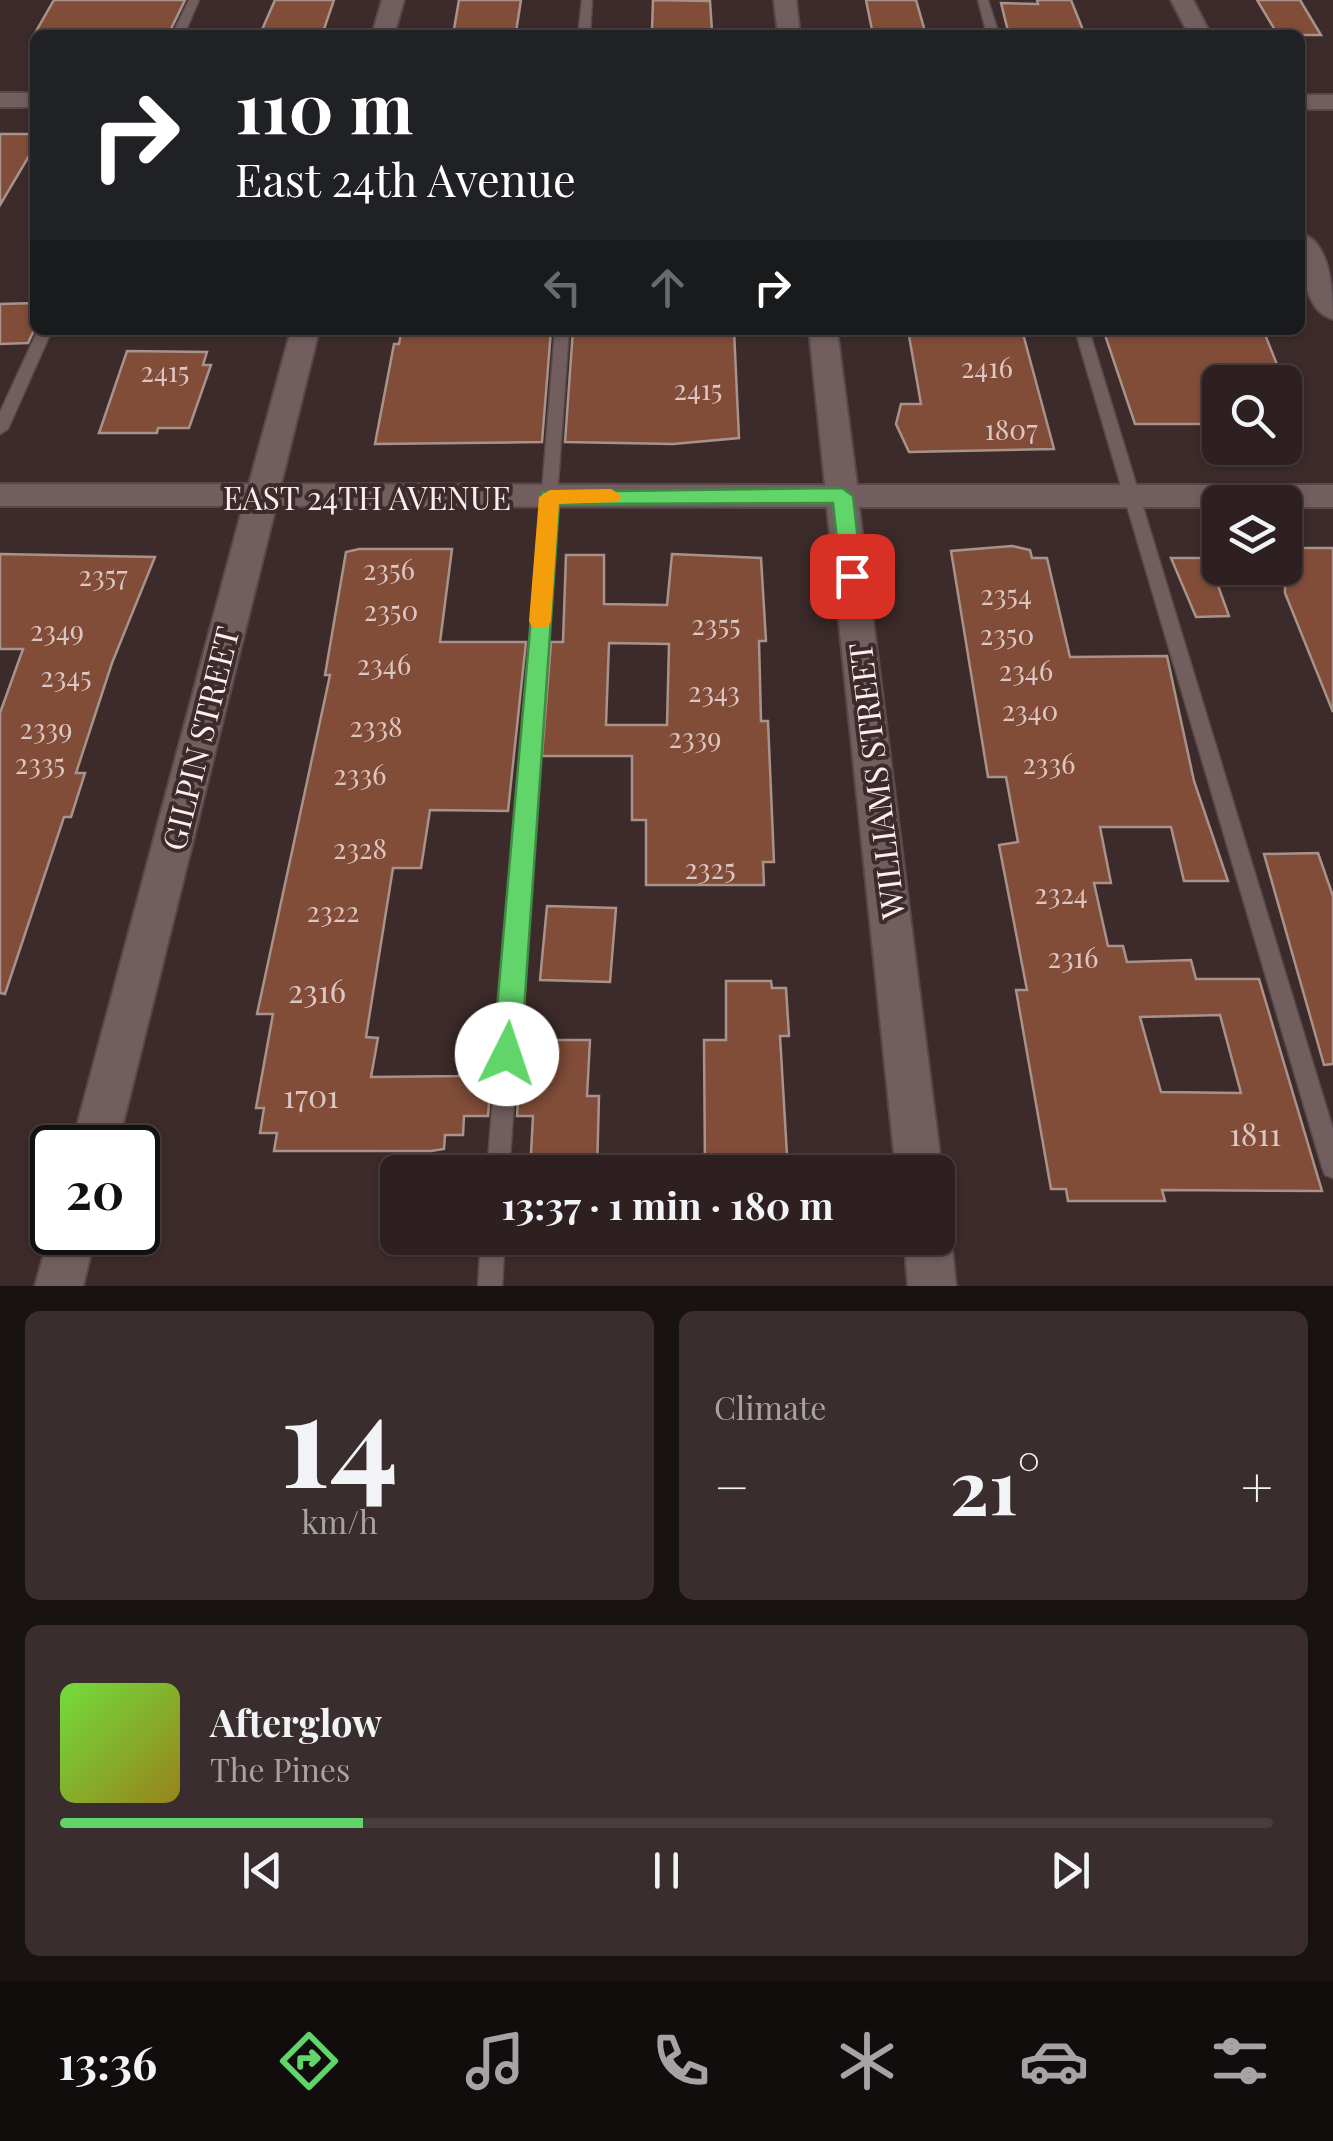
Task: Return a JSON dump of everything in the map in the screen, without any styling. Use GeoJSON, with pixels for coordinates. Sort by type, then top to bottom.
{"type":"FeatureCollection","features":[{"type":"Feature","properties":{"kind":"street"},"geometry":{"type":"LineString","coordinates":[[385,30],[392,0]]}},
{"type":"Feature","properties":{"kind":"street"},"geometry":{"type":"LineString","coordinates":[[785,0],[788,30]]}},
{"type":"Feature","properties":{"kind":"street"},"geometry":{"type":"LineString","coordinates":[[1182,0],[1197,30]]}},
{"type":"Feature","properties":{"kind":"street"},"geometry":{"type":"LineString","coordinates":[[0,100],[30,100]]}},
{"type":"Feature","properties":{"kind":"street"},"geometry":{"type":"LineString","coordinates":[[1305,102],[1333,102]]}},
{"type":"Feature","properties":{"kind":"street"},"geometry":{"type":"LineString","coordinates":[[1305,251],[1333,310]]}},
{"type":"Feature","properties":{"kind":"street","name":"GILPIN STREET"},"geometry":{"type":"LineString","coordinates":[[100,1125],[304,335]]}},
{"type":"Feature","properties":{"kind":"street","name":"WILLIAMS STREET"},"geometry":{"type":"LineString","coordinates":[[824,335],[917,1155]]}},
{"type":"Feature","properties":{"kind":"street","name":"EAST 24TH AVENUE"},"geometry":{"type":"LineString","coordinates":[[0,495],[1333,496]]}},
{"type":"Feature","properties":{"kind":"street"},"geometry":{"type":"LineString","coordinates":[[60,1286],[67,1255]]}},
{"type":"Feature","properties":{"kind":"street"},"geometry":{"type":"LineString","coordinates":[[929,1255],[932,1286]]}},
{"type":"Feature","properties":{"kind":"lane"},"geometry":{"type":"LineString","coordinates":[[180,30],[194,0]]}},
{"type":"Feature","properties":{"kind":"lane"},"geometry":{"type":"LineString","coordinates":[[584,30],[587,0]]}},
{"type":"Feature","properties":{"kind":"lane"},"geometry":{"type":"LineString","coordinates":[[983,0],[992,30]]}},
{"type":"Feature","properties":{"kind":"lane"},"geometry":{"type":"LineString","coordinates":[[0,429],[43,335]]}},
{"type":"Feature","properties":{"kind":"lane"},"geometry":{"type":"LineString","coordinates":[[499,1155],[562,335]]}},
{"type":"Feature","properties":{"kind":"lane"},"geometry":{"type":"LineString","coordinates":[[1084,335],[1333,1167]]}},
{"type":"Feature","properties":{"kind":"lane"},"geometry":{"type":"LineString","coordinates":[[490,1286],[492,1255]]}},
{"type":"Feature","properties":{"kind":"building"},"geometry":{"type":"Polygon","coordinates":[[[54,0],[185,0],[170,30],[37,30],[54,0]]]}},
{"type":"Feature","properties":{"kind":"building"},"geometry":{"type":"Polygon","coordinates":[[[275,0],[334,0],[324,30],[262,30],[275,0]]]}},
{"type":"Feature","properties":{"kind":"building"},"geometry":{"type":"Polygon","coordinates":[[[459,0],[521,0],[516,30],[454,30],[459,0]]]}},
{"type":"Feature","properties":{"kind":"building"},"geometry":{"type":"Polygon","coordinates":[[[653,0],[710,1],[712,30],[652,30],[653,0]]]}},
{"type":"Feature","properties":{"kind":"building"},"geometry":{"type":"Polygon","coordinates":[[[866,0],[916,0],[925,30],[872,30],[866,0]]]}},
{"type":"Feature","properties":{"kind":"building"},"geometry":{"type":"Polygon","coordinates":[[[1037,0],[1071,0],[1083,30],[1008,30],[1001,3],[1038,4],[1037,0]]]}},
{"type":"Feature","properties":{"kind":"building"},"geometry":{"type":"Polygon","coordinates":[[[1257,0],[1300,0],[1321,35],[1305,35],[1305,30],[1275,30],[1257,0]]]}},
{"type":"Feature","properties":{"kind":"building"},"geometry":{"type":"Polygon","coordinates":[[[0,134],[30,134],[30,154],[0,205],[0,134]]]}},
{"type":"Feature","properties":{"kind":"building"},"geometry":{"type":"Polygon","coordinates":[[[30,303],[32,335],[28,343],[0,344],[0,304],[30,303]]]}},
{"type":"Feature","properties":{"kind":"building"},"geometry":{"type":"Polygon","coordinates":[[[401,335],[551,335],[542,442],[375,444],[394,344],[399,344],[401,335]]]}},
{"type":"Feature","properties":{"kind":"building"},"geometry":{"type":"Polygon","coordinates":[[[573,335],[734,335],[739,438],[673,444],[565,442],[573,335]]]}},
{"type":"Feature","properties":{"kind":"building"},"geometry":{"type":"Polygon","coordinates":[[[909,335],[1023,335],[1054,449],[909,452],[896,424],[901,404],[921,404],[909,335]]]}},
{"type":"Feature","properties":{"kind":"building"},"geometry":{"type":"Polygon","coordinates":[[[1105,335],[1265,335],[1277,365],[1202,365],[1202,424],[1135,424],[1105,335]]]}},
{"type":"Feature","properties":{"kind":"building"},"geometry":{"type":"Polygon","coordinates":[[[127,351],[207,352],[203,365],[211,365],[189,428],[158,428],[157,433],[99,433],[127,351]]]}},
{"type":"Feature","properties":{"kind":"building"},"geometry":{"type":"Polygon","coordinates":[[[1012,546],[1030,550],[1032,558],[1047,558],[1070,657],[1167,656],[1194,781],[1228,881],[1184,881],[1171,827],[1100,827],[1111,883],[1094,883],[1108,946],[1123,946],[1127,962],[1191,960],[1196,979],[1259,979],[1322,1191],[1162,1190],[1165,1201],[1068,1201],[1066,1189],[1051,1189],[1016,990],[1027,990],[999,845],[1018,842],[1006,777],[988,777],[951,551],[1012,546]],[[1220,1015],[1140,1017],[1161,1092],[1241,1093],[1220,1015]]]}},
{"type":"Feature","properties":{"kind":"building"},"geometry":{"type":"Polygon","coordinates":[[[1302,548],[1333,548],[1333,712],[1285,585],[1302,585],[1302,548]]]}},
{"type":"Feature","properties":{"kind":"building"},"geometry":{"type":"Polygon","coordinates":[[[452,549],[440,642],[526,642],[508,811],[430,810],[421,868],[393,868],[366,1037],[378,1038],[371,1077],[459,1076],[460,1064],[467,1064],[469,1040],[494,1040],[488,1116],[464,1116],[463,1135],[445,1135],[444,1149],[274,1151],[277,1133],[260,1133],[264,1108],[256,1108],[273,1014],[257,1014],[330,675],[325,675],[346,552],[452,549]]]}},
{"type":"Feature","properties":{"kind":"building"},"geometry":{"type":"Polygon","coordinates":[[[0,554],[155,557],[112,663],[76,773],[85,773],[71,817],[64,817],[5,994],[0,993],[0,713],[23,649],[0,649],[0,554]]]}},
{"type":"Feature","properties":{"kind":"building"},"geometry":{"type":"Polygon","coordinates":[[[672,554],[761,558],[766,641],[759,641],[761,721],[768,721],[774,862],[763,862],[764,885],[646,885],[646,820],[632,820],[632,756],[542,756],[551,642],[563,642],[566,555],[604,555],[604,604],[667,605],[672,554]],[[609,643],[606,725],[667,725],[669,644],[609,643]]]}},
{"type":"Feature","properties":{"kind":"building"},"geometry":{"type":"Polygon","coordinates":[[[1171,558],[1202,558],[1202,585],[1218,585],[1229,616],[1196,617],[1171,558]]]}},
{"type":"Feature","properties":{"kind":"building"},"geometry":{"type":"Polygon","coordinates":[[[1318,853],[1333,896],[1333,1064],[1324,1065],[1264,854],[1318,853]]]}},
{"type":"Feature","properties":{"kind":"building"},"geometry":{"type":"Polygon","coordinates":[[[547,906],[616,908],[610,982],[540,980],[547,906]]]}},
{"type":"Feature","properties":{"kind":"building"},"geometry":{"type":"Polygon","coordinates":[[[726,981],[771,981],[772,988],[786,988],[789,1036],[780,1036],[787,1155],[705,1155],[704,1040],[726,1040],[726,981]]]}},
{"type":"Feature","properties":{"kind":"building"},"geometry":{"type":"Polygon","coordinates":[[[522,1040],[590,1040],[587,1096],[599,1096],[597,1155],[531,1155],[533,1116],[517,1116],[522,1040]]]}},
{"type":"Feature","properties":{"kind":"slow traffic"},"geometry":{"type":"LineString","coordinates":[[540,621],[550,497],[611,496]]}},
{"type":"Feature","properties":{"kind":"route"},"geometry":{"type":"LineString","coordinates":[[507,1054],[550,497],[842,496],[852,576]]}}]}
